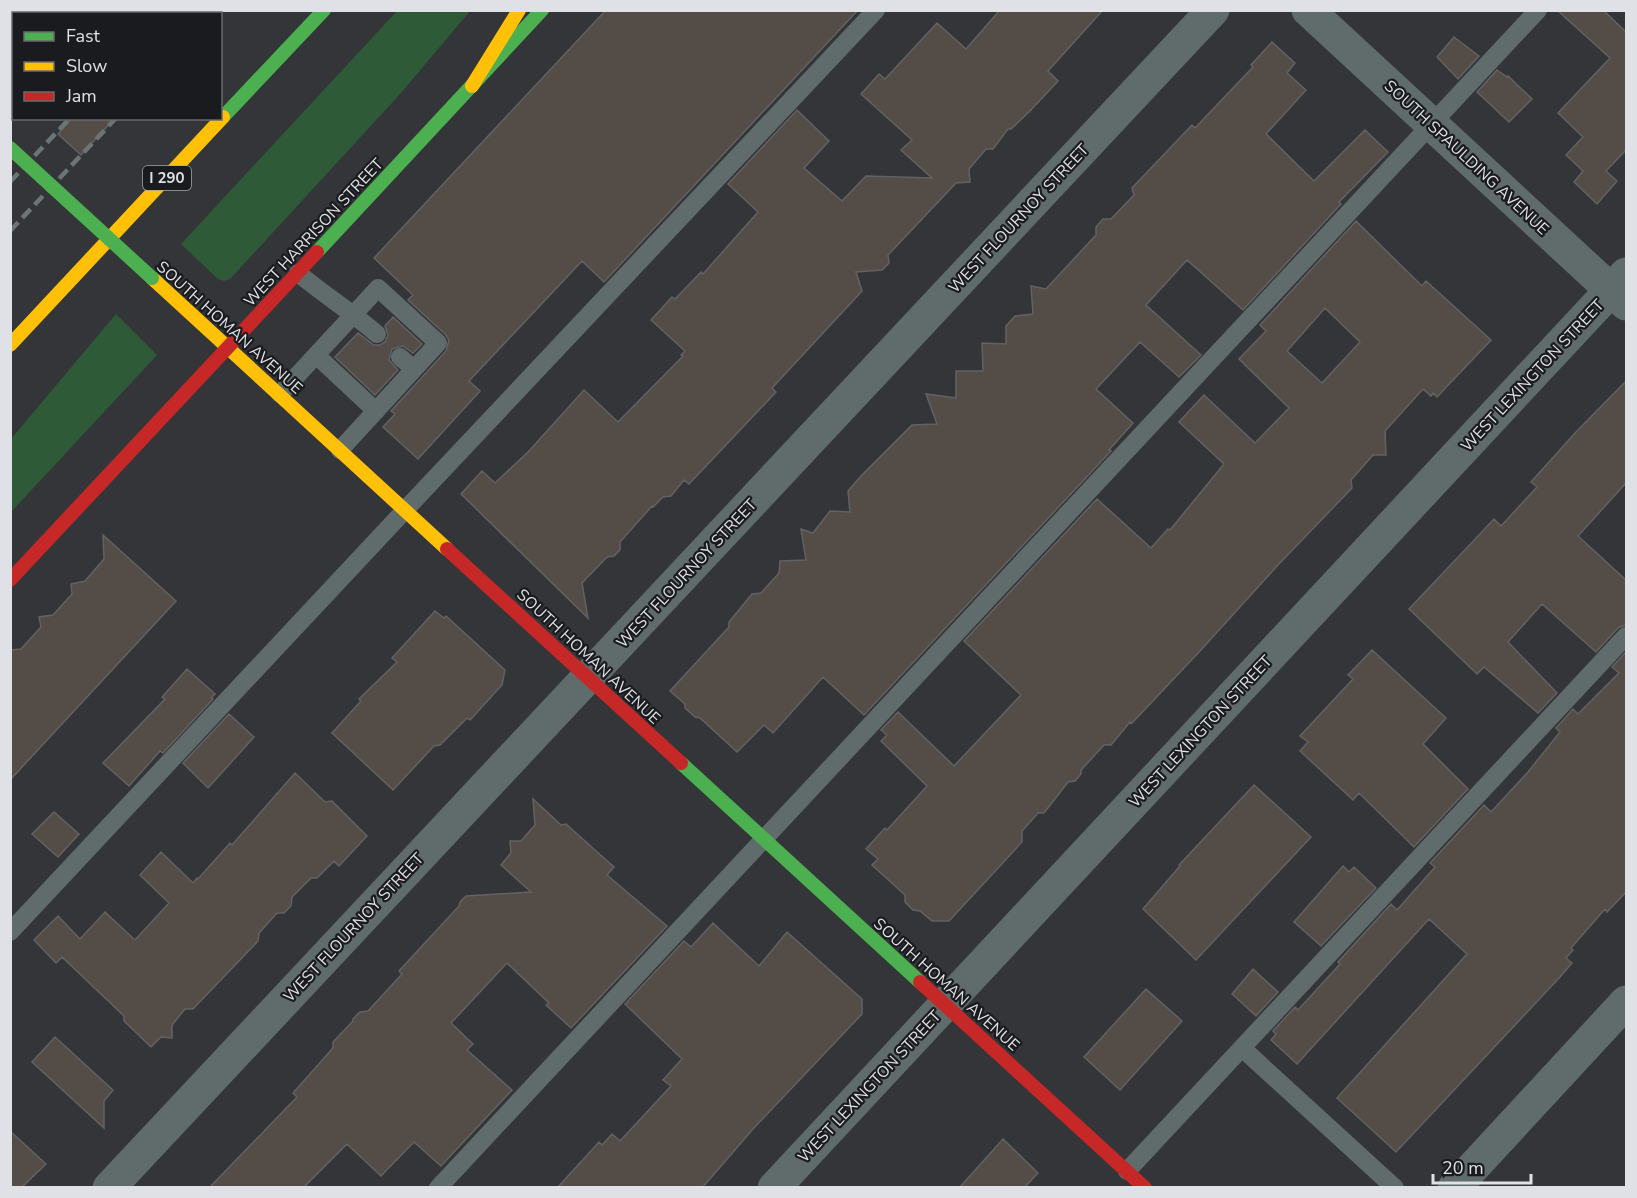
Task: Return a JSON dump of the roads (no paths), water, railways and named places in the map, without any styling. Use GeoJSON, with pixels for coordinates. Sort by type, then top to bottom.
{"type":"FeatureCollection","features":[{"type":"Feature","properties":{"kind":"main road","name":"I 290"},"geometry":{"type":"LineString","coordinates":[[222,119],[324,10]]}},
{"type":"Feature","properties":{"kind":"main road"},"geometry":{"type":"LineString","coordinates":[[472,86],[519,10]]}},
{"type":"Feature","properties":{"kind":"main road","name":"WEST HARRISON STREET"},"geometry":{"type":"LineString","coordinates":[[10,580],[229,348],[542,10]]}},
{"type":"Feature","properties":{"kind":"main road","name":"I 290"},"geometry":{"type":"LineString","coordinates":[[10,345],[221,120]]}},
{"type":"Feature","properties":{"kind":"main road","name":"SOUTH HOMAN AVENUE"},"geometry":{"type":"LineString","coordinates":[[10,148],[1145,1188]]}},
{"type":"Feature","properties":{"kind":"street","name":"WEST FLOURNOY STREET"},"geometry":{"type":"LineString","coordinates":[[109,1188],[1213,10]]}},
{"type":"Feature","properties":{"kind":"street","name":"SOUTH SPAULDING AVENUE"},"geometry":{"type":"LineString","coordinates":[[1308,10],[1432,124],[1621,290]]}},
{"type":"Feature","properties":{"kind":"street","name":"WEST LEXINGTON STREET"},"geometry":{"type":"LineString","coordinates":[[774,1188],[945,1004],[1621,290]]}},
{"type":"Feature","properties":{"kind":"street"},"geometry":{"type":"LineString","coordinates":[[1454,1188],[1626,1002]]}},
{"type":"Feature","properties":{"kind":"lane"},"geometry":{"type":"LineString","coordinates":[[10,932],[876,10]]}},
{"type":"Feature","properties":{"kind":"lane"},"geometry":{"type":"LineString","coordinates":[[438,1188],[1538,10]]}},
{"type":"Feature","properties":{"kind":"lane"},"geometry":{"type":"LineString","coordinates":[[298,273],[377,334]]}},
{"type":"Feature","properties":{"kind":"lane"},"geometry":{"type":"LineString","coordinates":[[280,394],[378,288],[438,343],[340,450]]}},
{"type":"Feature","properties":{"kind":"lane"},"geometry":{"type":"LineString","coordinates":[[316,355],[376,411]]}},
{"type":"Feature","properties":{"kind":"lane"},"geometry":{"type":"LineString","coordinates":[[400,357],[414,369]]}},
{"type":"Feature","properties":{"kind":"lane"},"geometry":{"type":"LineString","coordinates":[[1127,1171],[1626,636]]}},
{"type":"Feature","properties":{"kind":"lane"},"geometry":{"type":"LineString","coordinates":[[1242,1048],[1395,1188]]}},
{"type":"Feature","properties":{"kind":"railway"},"geometry":{"type":"LineString","coordinates":[[10,182],[68,120]]}},
{"type":"Feature","properties":{"kind":"railway"},"geometry":{"type":"LineString","coordinates":[[10,231],[114,120]]}}]}
